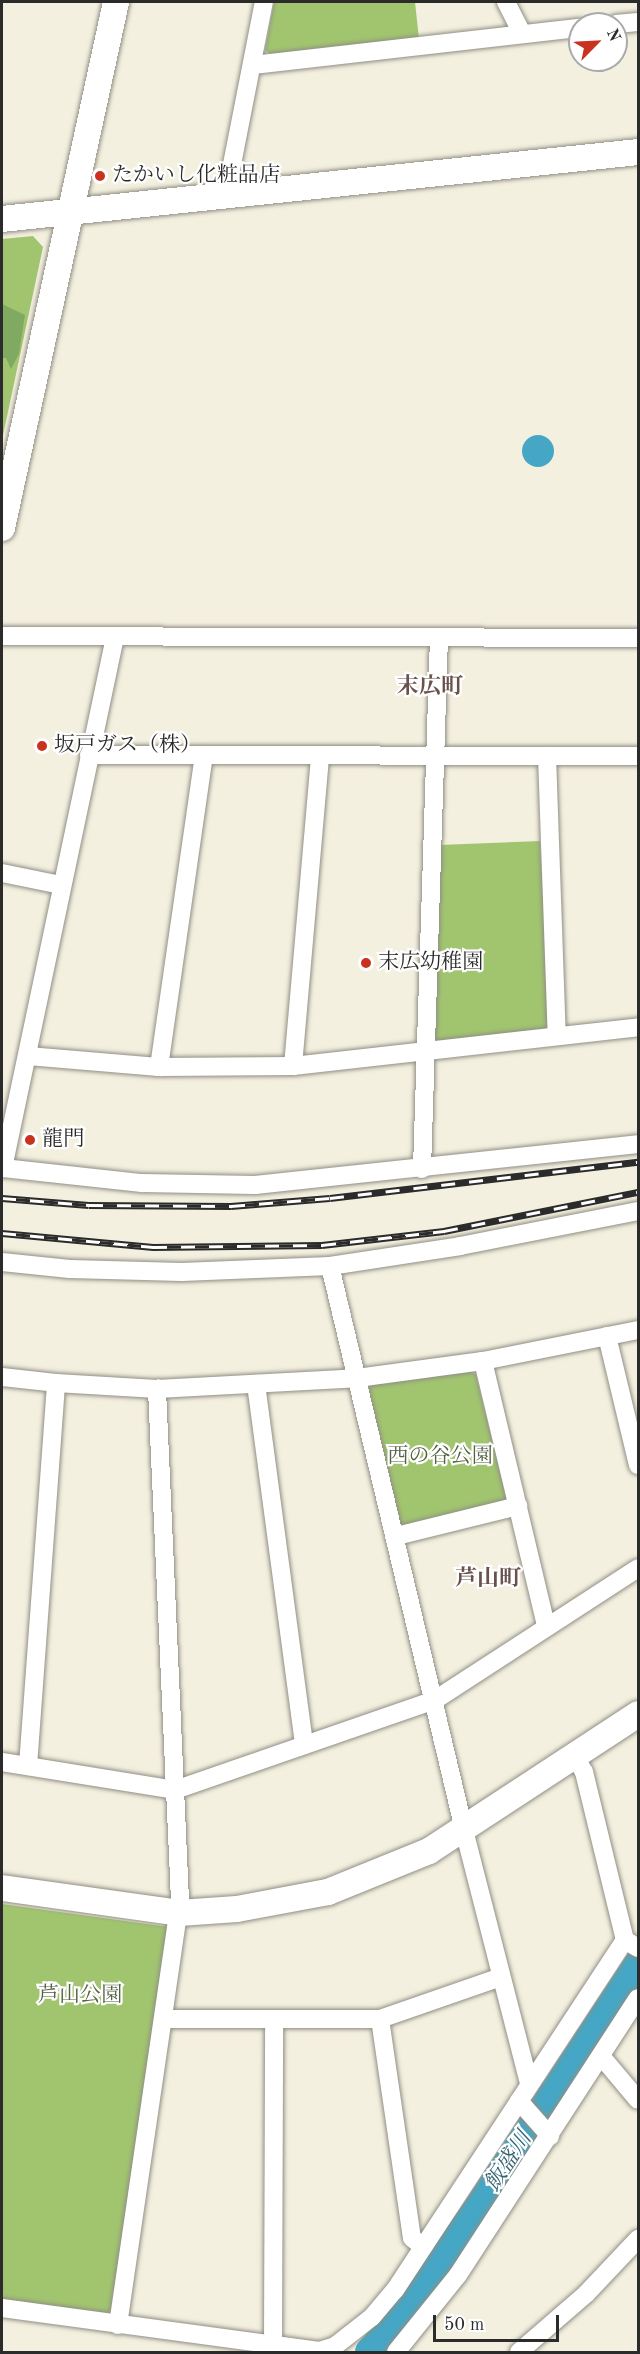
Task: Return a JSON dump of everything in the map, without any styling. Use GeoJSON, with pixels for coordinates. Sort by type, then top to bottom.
{"type":"FeatureCollection","features":[{"type":"Feature","properties":{"kind":"street"},"geometry":{"type":"LineString","coordinates":[[2,528],[68,211],[116,2]]}},
{"type":"Feature","properties":{"kind":"street"},"geometry":{"type":"LineString","coordinates":[[226,195],[254,65],[264,2]]}},
{"type":"Feature","properties":{"kind":"street"},"geometry":{"type":"LineString","coordinates":[[506,2],[522,33]]}},
{"type":"Feature","properties":{"kind":"street"},"geometry":{"type":"LineString","coordinates":[[254,65],[568,29]]}},
{"type":"Feature","properties":{"kind":"street"},"geometry":{"type":"LineString","coordinates":[[2,219],[639,152]]}},
{"type":"Feature","properties":{"kind":"street"},"geometry":{"type":"LineString","coordinates":[[2,636],[639,638]]}},
{"type":"Feature","properties":{"kind":"street"},"geometry":{"type":"LineString","coordinates":[[115,638],[88,755],[28,1056],[3,1168],[142,1183],[255,1185],[422,1169],[639,1144]]}},
{"type":"Feature","properties":{"kind":"street"},"geometry":{"type":"LineString","coordinates":[[422,1169],[439,638]]}},
{"type":"Feature","properties":{"kind":"street"},"geometry":{"type":"LineString","coordinates":[[88,755],[639,756]]}},
{"type":"Feature","properties":{"kind":"street"},"geometry":{"type":"LineString","coordinates":[[159,1067],[204,755]]}},
{"type":"Feature","properties":{"kind":"street"},"geometry":{"type":"LineString","coordinates":[[293,1066],[320,755]]}},
{"type":"Feature","properties":{"kind":"street"},"geometry":{"type":"LineString","coordinates":[[546,756],[557,1036]]}},
{"type":"Feature","properties":{"kind":"street"},"geometry":{"type":"LineString","coordinates":[[2,873],[61,885]]}},
{"type":"Feature","properties":{"kind":"street"},"geometry":{"type":"LineString","coordinates":[[28,1056],[159,1067],[293,1066],[639,1027]]}},
{"type":"Feature","properties":{"kind":"street"},"geometry":{"type":"LineString","coordinates":[[2,1262],[70,1269],[182,1272],[330,1266],[448,1248],[639,1211]]}},
{"type":"Feature","properties":{"kind":"street"},"geometry":{"type":"LineString","coordinates":[[330,1266],[435,1700],[464,1830],[529,2084]]}},
{"type":"Feature","properties":{"kind":"street"},"geometry":{"type":"LineString","coordinates":[[2,1377],[56,1383],[157,1389],[357,1378],[483,1361],[639,1330]]}},
{"type":"Feature","properties":{"kind":"street"},"geometry":{"type":"LineString","coordinates":[[607,1336],[639,1466]]}},
{"type":"Feature","properties":{"kind":"street"},"geometry":{"type":"LineString","coordinates":[[483,1361],[546,1625]]}},
{"type":"Feature","properties":{"kind":"street"},"geometry":{"type":"LineString","coordinates":[[28,1766],[56,1383]]}},
{"type":"Feature","properties":{"kind":"street"},"geometry":{"type":"LineString","coordinates":[[256,1384],[304,1745]]}},
{"type":"Feature","properties":{"kind":"street"},"geometry":{"type":"LineString","coordinates":[[118,2325],[179,1913],[157,1389]]}},
{"type":"Feature","properties":{"kind":"street"},"geometry":{"type":"LineString","coordinates":[[396,1536],[518,1506]]}},
{"type":"Feature","properties":{"kind":"street"},"geometry":{"type":"LineString","coordinates":[[2,1762],[175,1790],[435,1700],[546,1625],[639,1568]]}},
{"type":"Feature","properties":{"kind":"street"},"geometry":{"type":"LineString","coordinates":[[2,1888],[179,1913],[258,1906],[328,1892],[401,1865],[464,1830],[639,1714]]}},
{"type":"Feature","properties":{"kind":"street"},"geometry":{"type":"LineString","coordinates":[[2,2308],[319,2351],[339,2349],[379,2309],[523,2106],[529,2084],[633,1942],[584,1772],[575,1756]]}},
{"type":"Feature","properties":{"kind":"street"},"geometry":{"type":"LineString","coordinates":[[164,2019],[380,2019],[501,1977]]}},
{"type":"Feature","properties":{"kind":"street"},"geometry":{"type":"LineString","coordinates":[[396,2352],[437,2305],[639,1998]]}},
{"type":"Feature","properties":{"kind":"street"},"geometry":{"type":"LineString","coordinates":[[380,2019],[412,2238],[423,2247]]}},
{"type":"Feature","properties":{"kind":"street"},"geometry":{"type":"LineString","coordinates":[[273,2345],[274,2020]]}},
{"type":"Feature","properties":{"kind":"street"},"geometry":{"type":"LineString","coordinates":[[601,2056],[639,2100]]}},
{"type":"Feature","properties":{"kind":"street"},"geometry":{"type":"LineString","coordinates":[[523,2106],[548,2134]]}},
{"type":"Feature","properties":{"kind":"street"},"geometry":{"type":"LineString","coordinates":[[519,2352],[586,2295],[639,2239]]}},
{"type":"Feature","properties":{"kind":"green space"},"geometry":{"type":"Polygon","coordinates":[[[274,2],[415,2],[419,39],[270,54],[265,50],[274,2]]]}},
{"type":"Feature","properties":{"kind":"green space"},"geometry":{"type":"Polygon","coordinates":[[[33,236],[43,247],[2,440],[2,239],[33,236]]]}},
{"type":"Feature","properties":{"kind":"green space"},"geometry":{"type":"Polygon","coordinates":[[[2,304],[25,315],[19,354],[11,369],[6,358],[2,358],[2,304]]]}},
{"type":"Feature","properties":{"kind":"green space"},"geometry":{"type":"Polygon","coordinates":[[[540,841],[550,1024],[544,1030],[439,1043],[434,1039],[439,845],[540,841]]]}},
{"type":"Feature","properties":{"kind":"green space","name":"西の谷公園"},"geometry":{"type":"Polygon","coordinates":[[[470,1370],[476,1375],[507,1500],[409,1529],[399,1525],[368,1391],[371,1384],[470,1370]]]}},
{"type":"Feature","properties":{"kind":"green space","name":"芦山公園"},"geometry":{"type":"Polygon","coordinates":[[[2,1904],[169,1927],[111,2310],[105,2315],[2,2300],[2,1904]]]}},
{"type":"Feature","properties":{"kind":"water"},"geometry":{"type":"Polygon","coordinates":[[[538,435],[550,439],[554,451],[550,463],[538,467],[526,463],[522,451],[526,439],[538,435]]]}},
{"type":"Feature","properties":{"kind":"waterway","name":"飯盛川"},"geometry":{"type":"LineString","coordinates":[[370,2352],[397,2323],[478,2209],[638,1965]]}},
{"type":"Feature","properties":{"kind":"railway"},"geometry":{"type":"LineString","coordinates":[[2,1198],[89,1205],[231,1206],[330,1198],[638,1162]]}},
{"type":"Feature","properties":{"kind":"railway"},"geometry":{"type":"LineString","coordinates":[[2,1233],[153,1247],[322,1245],[444,1231],[638,1192]]}},
{"type":"Feature","properties":{"kind":"place","name":"たかいし化粧品店"},"geometry":{"type":"Point","coordinates":[100,176]}},
{"type":"Feature","properties":{"kind":"place","name":"坂戸ガス（株）"},"geometry":{"type":"Point","coordinates":[42,746]}},
{"type":"Feature","properties":{"kind":"place","name":"末広幼稚園"},"geometry":{"type":"Point","coordinates":[366,963]}},
{"type":"Feature","properties":{"kind":"place","name":"龍門"},"geometry":{"type":"Point","coordinates":[30,1140]}},
{"type":"Feature","properties":{"kind":"district","name":"末広町"},"geometry":{"type":"Point","coordinates":[430,688]}},
{"type":"Feature","properties":{"kind":"district","name":"芦山町"},"geometry":{"type":"Point","coordinates":[488,1580]}}]}
